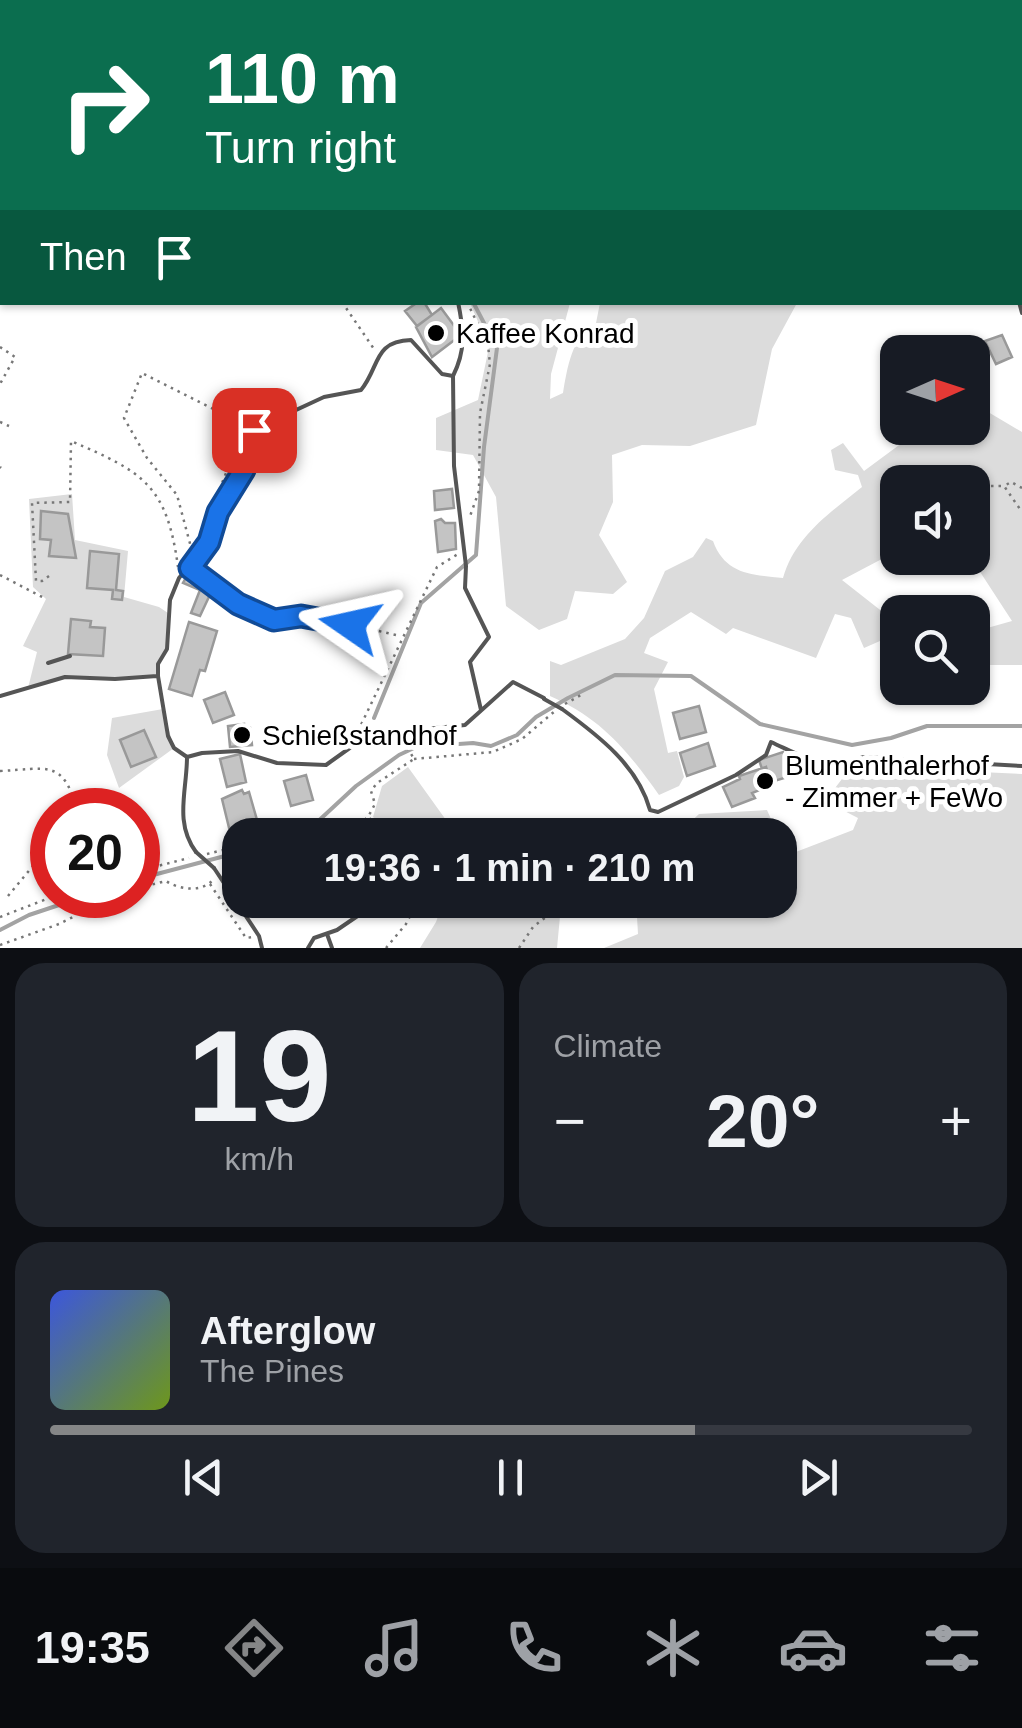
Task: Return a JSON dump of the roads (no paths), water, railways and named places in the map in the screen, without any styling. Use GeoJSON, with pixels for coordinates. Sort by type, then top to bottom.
{"type":"FeatureCollection","features":[{"type":"Feature","properties":{"kind":"lane"},"geometry":{"type":"LineString","coordinates":[[459,305],[465,336],[461,360],[453,376],[454,466],[465,588],[489,637],[470,662],[481,710]]}},
{"type":"Feature","properties":{"kind":"lane"},"geometry":{"type":"LineString","coordinates":[[453,376],[442,374],[412,340],[396,340],[378,355],[369,380],[360,390],[324,396],[254,430],[244,470],[218,512],[209,542],[179,578],[170,600],[167,649],[158,664],[158,676],[168,736],[174,748],[187,757],[238,751],[278,763],[326,765],[368,735],[465,725],[513,682],[562,710],[608,746],[644,787],[650,810],[666,810],[736,775],[766,755],[772,742],[802,759],[830,762],[844,763],[864,757],[1022,766]]}},
{"type":"Feature","properties":{"kind":"lane"},"geometry":{"type":"LineString","coordinates":[[191,565],[238,604],[274,620],[301,616],[350,625]]}},
{"type":"Feature","properties":{"kind":"lane"},"geometry":{"type":"LineString","coordinates":[[48,663],[70,656]]}},
{"type":"Feature","properties":{"kind":"lane"},"geometry":{"type":"LineString","coordinates":[[0,696],[65,677],[115,680],[158,676]]}},
{"type":"Feature","properties":{"kind":"lane"},"geometry":{"type":"LineString","coordinates":[[187,757],[184,827],[196,852],[216,871],[259,936],[262,948]]}},
{"type":"Feature","properties":{"kind":"lane"},"geometry":{"type":"LineString","coordinates":[[308,948],[314,938],[338,930],[355,918]]}},
{"type":"Feature","properties":{"kind":"lane"},"geometry":{"type":"LineString","coordinates":[[327,934],[332,948]]}},
{"type":"Feature","properties":{"kind":"waterway"},"geometry":{"type":"LineString","coordinates":[[374,718],[421,603],[476,555],[497,348],[475,305]]}},
{"type":"Feature","properties":{"kind":"waterway"},"geometry":{"type":"LineString","coordinates":[[322,818],[356,786],[399,755],[416,747],[473,743],[491,746],[517,735],[536,717],[568,698],[615,675],[691,676],[760,724],[852,745],[927,726],[1022,726]]}},
{"type":"Feature","properties":{"kind":"waterway"},"geometry":{"type":"LineString","coordinates":[[160,873],[222,857]]}},
{"type":"Feature","properties":{"kind":"waterway"},"geometry":{"type":"LineString","coordinates":[[0,930],[30,915]]}},
{"type":"Feature","properties":{"kind":"place","name":"Kaffee Konrad"},"geometry":{"type":"Point","coordinates":[436,333]}},
{"type":"Feature","properties":{"kind":"place","name":"Schießstandhof"},"geometry":{"type":"Point","coordinates":[242,735]}},
{"type":"Feature","properties":{"kind":"place","name":"Blumenthalerhof - Zimmer + FeWo"},"geometry":{"type":"Point","coordinates":[765,781]}}]}
